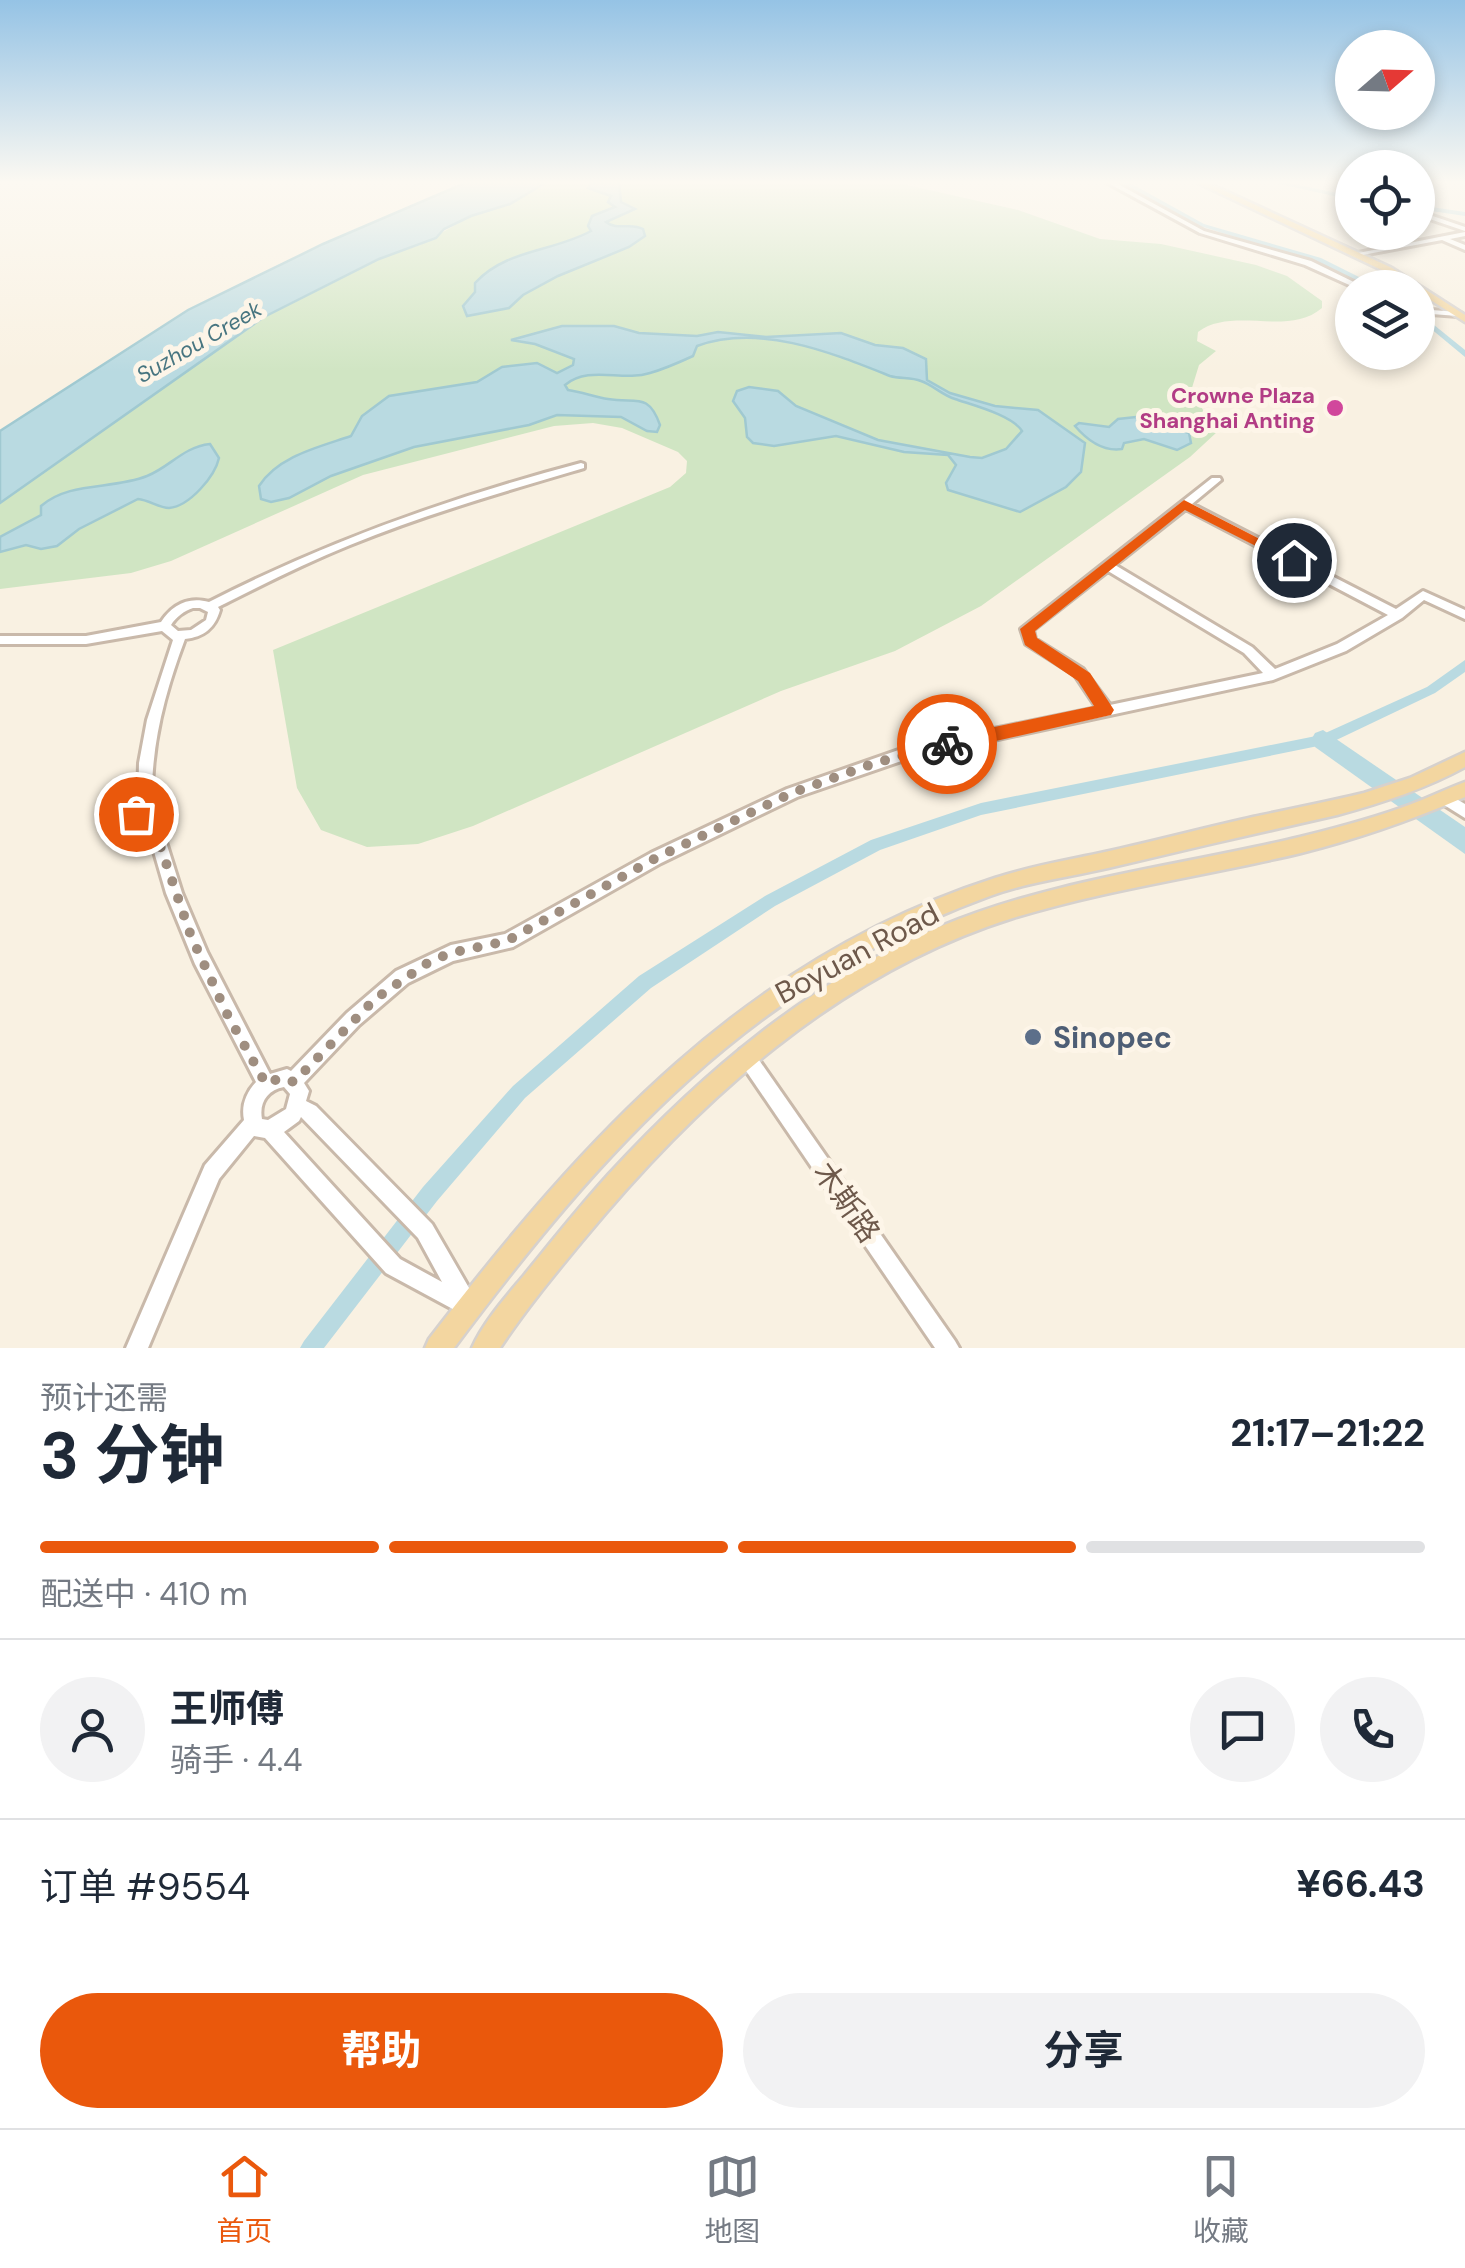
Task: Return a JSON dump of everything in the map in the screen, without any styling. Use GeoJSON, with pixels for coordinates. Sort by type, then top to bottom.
{"type":"FeatureCollection","features":[{"type":"Feature","properties":{"kind":"main road"},"geometry":{"type":"LineString","coordinates":[[1346,246],[1362,253]]}},
{"type":"Feature","properties":{"kind":"main road"},"geometry":{"type":"LineString","coordinates":[[1347,246],[1463,314]]}},
{"type":"Feature","properties":{"kind":"main road","name":"Boyuan Road"},"geometry":{"type":"LineString","coordinates":[[438,1348],[552,1202],[628,1118],[704,1050],[765,1003],[838,957],[893,928],[994,887],[1355,804],[1419,782],[1465,759]]}},
{"type":"Feature","properties":{"kind":"main road","name":"Boyuan Road"},"geometry":{"type":"LineString","coordinates":[[485,1348],[582,1221],[674,1120],[746,1056],[847,985],[951,932],[1029,905],[1379,822],[1465,790]]}},
{"type":"Feature","properties":{"kind":"street"},"geometry":{"type":"LineString","coordinates":[[1251,246],[1308,262],[1335,275]]}},
{"type":"Feature","properties":{"kind":"street"},"geometry":{"type":"LineString","coordinates":[[1362,253],[1400,246]]}},
{"type":"Feature","properties":{"kind":"street"},"geometry":{"type":"LineString","coordinates":[[1435,312],[1463,314]]}},
{"type":"Feature","properties":{"kind":"street"},"geometry":{"type":"LineString","coordinates":[[165,626],[169,617],[184,607],[211,606],[368,530],[582,466]]}},
{"type":"Feature","properties":{"kind":"street"},"geometry":{"type":"LineString","coordinates":[[1106,710],[1084,677],[1027,635],[1032,624],[1216,480]]}},
{"type":"Feature","properties":{"kind":"street"},"geometry":{"type":"LineString","coordinates":[[1184,504],[1398,615]]}},
{"type":"Feature","properties":{"kind":"street"},"geometry":{"type":"LineString","coordinates":[[1107,565],[1248,650],[1274,675]]}},
{"type":"Feature","properties":{"kind":"street"},"geometry":{"type":"LineString","coordinates":[[294,1082],[353,1018],[402,977],[451,953],[507,941],[625,874],[773,801],[910,752],[1274,675],[1324,657],[1398,615],[1422,595],[1465,616]]}},
{"type":"Feature","properties":{"kind":"street"},"geometry":{"type":"LineString","coordinates":[[165,626],[171,635],[180,636],[206,627],[215,614],[211,606]]}},
{"type":"Feature","properties":{"kind":"street"},"geometry":{"type":"LineString","coordinates":[[0,640],[86,640],[165,626]]}},
{"type":"Feature","properties":{"kind":"street"},"geometry":{"type":"LineString","coordinates":[[180,636],[145,756],[148,814],[191,936],[228,1016],[266,1084]]}},
{"type":"Feature","properties":{"kind":"street"},"geometry":{"type":"LineString","coordinates":[[1446,799],[1465,812]]}},
{"type":"Feature","properties":{"kind":"street","name":"木斯路"},"geometry":{"type":"LineString","coordinates":[[746,1056],[948,1348]]}},
{"type":"Feature","properties":{"kind":"street"},"geometry":{"type":"LineString","coordinates":[[137,1348],[212,1172],[262,1126],[286,1122],[298,1108],[300,1091],[294,1082],[280,1078],[266,1084],[251,1106],[262,1126],[393,1266],[468,1307]]}},
{"type":"Feature","properties":{"kind":"street"},"geometry":{"type":"LineString","coordinates":[[298,1108],[310,1112],[426,1231],[468,1307]]}},
{"type":"Feature","properties":{"kind":"green space"},"geometry":{"type":"Polygon","coordinates":[[[417,246],[1170,246],[1287,276],[1322,301],[1322,308],[1293,320],[1227,321],[1198,332],[1197,341],[1216,351],[1199,365],[1191,391],[1217,432],[1190,457],[981,606],[895,651],[781,691],[473,826],[418,844],[367,847],[321,830],[297,788],[273,650],[670,487],[686,473],[687,461],[678,452],[622,428],[593,423],[554,426],[363,475],[171,561],[131,573],[0,589],[0,503],[264,317],[379,259],[417,246]]]}},
{"type":"Feature","properties":{"kind":"water","name":"Suzhou Creek"},"geometry":{"type":"Polygon","coordinates":[[[319,246],[415,246],[379,259],[264,317],[0,503],[0,431],[188,310],[319,246]]]}},
{"type":"Feature","properties":{"kind":"water"},"geometry":{"type":"Polygon","coordinates":[[[551,246],[631,246],[558,276],[523,295],[509,308],[467,316],[463,306],[475,292],[475,283],[515,257],[551,246]]]}},
{"type":"Feature","properties":{"kind":"water"},"geometry":{"type":"Polygon","coordinates":[[[562,326],[614,326],[639,333],[697,336],[718,332],[766,337],[841,333],[875,345],[903,348],[926,359],[927,380],[950,393],[995,406],[1038,410],[1085,443],[1081,472],[1066,487],[1020,512],[948,490],[946,483],[956,465],[948,455],[904,452],[836,436],[774,446],[753,443],[747,437],[745,418],[733,401],[737,391],[749,387],[778,391],[796,406],[878,440],[970,457],[982,458],[1006,449],[1022,431],[1001,415],[950,397],[921,381],[890,376],[820,350],[746,338],[697,346],[693,356],[650,373],[584,376],[565,385],[568,390],[598,397],[645,403],[660,425],[657,432],[621,417],[557,415],[529,425],[414,447],[331,476],[289,498],[271,502],[261,499],[259,486],[277,467],[300,454],[351,436],[362,416],[389,396],[477,382],[502,367],[537,363],[557,373],[573,365],[574,359],[535,344],[511,340],[562,326]]]}},
{"type":"Feature","properties":{"kind":"water"},"geometry":{"type":"Polygon","coordinates":[[[1136,417],[1189,433],[1191,443],[1177,450],[1144,439],[1124,443],[1122,449],[1108,449],[1075,426],[1079,423],[1109,427],[1118,419],[1136,417]]]}},
{"type":"Feature","properties":{"kind":"water"},"geometry":{"type":"Polygon","coordinates":[[[210,444],[219,458],[217,465],[185,502],[169,508],[138,499],[79,529],[57,546],[41,549],[26,545],[0,552],[0,537],[41,515],[41,506],[52,498],[147,476],[192,449],[210,444]]]}},
{"type":"Feature","properties":{"kind":"waterway"},"geometry":{"type":"LineString","coordinates":[[1271,246],[1339,270]]}},
{"type":"Feature","properties":{"kind":"waterway"},"geometry":{"type":"LineString","coordinates":[[1435,328],[1465,354]]}},
{"type":"Feature","properties":{"kind":"waterway"},"geometry":{"type":"LineString","coordinates":[[311,1348],[430,1194],[519,1092],[645,982],[770,901],[876,845],[981,809],[1323,740],[1431,690],[1465,665]]}},
{"type":"Feature","properties":{"kind":"waterway"},"geometry":{"type":"LineString","coordinates":[[1323,740],[1465,842]]}},
{"type":"Feature","properties":{"kind":"way so far"},"geometry":{"type":"LineString","coordinates":[[136,814],[136,825],[152,822],[191,936],[228,1016],[266,1084],[280,1078],[294,1082],[353,1018],[402,977],[429,962],[507,941],[656,858],[792,793],[875,763],[947,744]]}},
{"type":"Feature","properties":{"kind":"place","name":"Crowne Plaza Shanghai Anting"},"geometry":{"type":"Point","coordinates":[1335,408]}},
{"type":"Feature","properties":{"kind":"place","name":"Sinopec"},"geometry":{"type":"Point","coordinates":[1033,1037]}},
{"type":"Feature","properties":{"kind":"route"},"geometry":{"type":"LineString","coordinates":[[947,744],[1106,710],[1084,677],[1030,641],[1027,629],[1184,504],[1294,560]]}}]}
